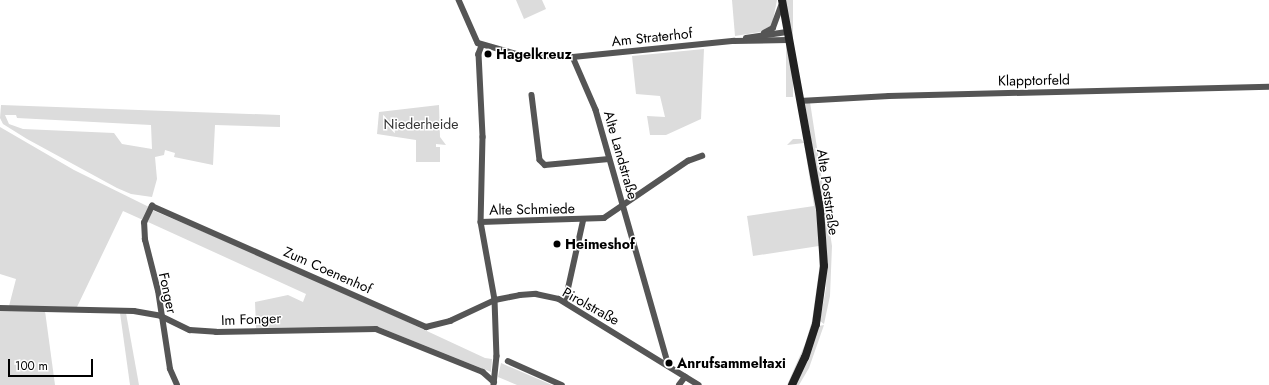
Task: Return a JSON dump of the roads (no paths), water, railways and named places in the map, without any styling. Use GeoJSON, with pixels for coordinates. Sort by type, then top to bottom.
{"type":"FeatureCollection","features":[{"type":"Feature","properties":{"kind":"street"},"geometry":{"type":"LineString","coordinates":[[459,0],[470,30],[482,46],[520,55],[573,57]]}},
{"type":"Feature","properties":{"kind":"street"},"geometry":{"type":"LineString","coordinates":[[763,34],[772,28],[782,9],[782,0]]}},
{"type":"Feature","properties":{"kind":"street","name":"Alte Poststraße"},"geometry":{"type":"LineString","coordinates":[[782,0],[820,209],[824,266],[816,324],[805,357],[792,385]]}},
{"type":"Feature","properties":{"kind":"street","name":"Am Straterhof"},"geometry":{"type":"LineString","coordinates":[[734,41],[763,34],[788,36]]}},
{"type":"Feature","properties":{"kind":"street","name":"Am Straterhof"},"geometry":{"type":"LineString","coordinates":[[573,57],[788,36]]}},
{"type":"Feature","properties":{"kind":"street"},"geometry":{"type":"LineString","coordinates":[[482,46],[479,54],[483,137],[481,222],[495,300],[497,356],[494,383]]}},
{"type":"Feature","properties":{"kind":"street","name":"Alte Landstraße"},"geometry":{"type":"LineString","coordinates":[[573,57],[596,110],[669,366]]}},
{"type":"Feature","properties":{"kind":"street","name":"Klapptorfeld"},"geometry":{"type":"LineString","coordinates":[[800,101],[889,96],[1269,87]]}},
{"type":"Feature","properties":{"kind":"street"},"geometry":{"type":"LineString","coordinates":[[532,95],[540,160],[545,165],[610,159]]}},
{"type":"Feature","properties":{"kind":"street","name":"Alte Schmiede"},"geometry":{"type":"LineString","coordinates":[[481,222],[583,221],[604,218],[688,161],[702,156]]}},
{"type":"Feature","properties":{"kind":"street","name":"Zum Coenenhof"},"geometry":{"type":"LineString","coordinates":[[152,206],[426,327],[450,321],[495,300]]}},
{"type":"Feature","properties":{"kind":"street","name":"Fonger"},"geometry":{"type":"LineString","coordinates":[[152,206],[144,223],[145,240],[162,316],[170,369],[177,385]]}},
{"type":"Feature","properties":{"kind":"street","name":"Alte Schmiede"},"geometry":{"type":"LineString","coordinates":[[565,302],[583,221]]}},
{"type":"Feature","properties":{"kind":"street","name":"Pirolstraße"},"geometry":{"type":"LineString","coordinates":[[495,300],[536,294],[565,302],[669,366]]}},
{"type":"Feature","properties":{"kind":"street","name":"Im Fonger"},"geometry":{"type":"LineString","coordinates":[[0,308],[134,311],[162,316],[190,330],[209,332],[376,328],[483,372],[494,383]]}},
{"type":"Feature","properties":{"kind":"street"},"geometry":{"type":"LineString","coordinates":[[508,361],[562,385]]}},
{"type":"Feature","properties":{"kind":"street"},"geometry":{"type":"LineString","coordinates":[[669,366],[699,385]]}},
{"type":"Feature","properties":{"kind":"street"},"geometry":{"type":"LineString","coordinates":[[679,385],[685,377]]}},
{"type":"Feature","properties":{"kind":"place","name":"Hagelkreuz"},"geometry":{"type":"Point","coordinates":[488,54]}},
{"type":"Feature","properties":{"kind":"place","name":"Heimeshof"},"geometry":{"type":"Point","coordinates":[557,244]}},
{"type":"Feature","properties":{"kind":"place","name":"Anrufsammeltaxi"},"geometry":{"type":"Point","coordinates":[669,363]}},
{"type":"Feature","properties":{"kind":"park label","name":"Niederheide"},"geometry":{"type":"Point","coordinates":[421,124]}}]}
